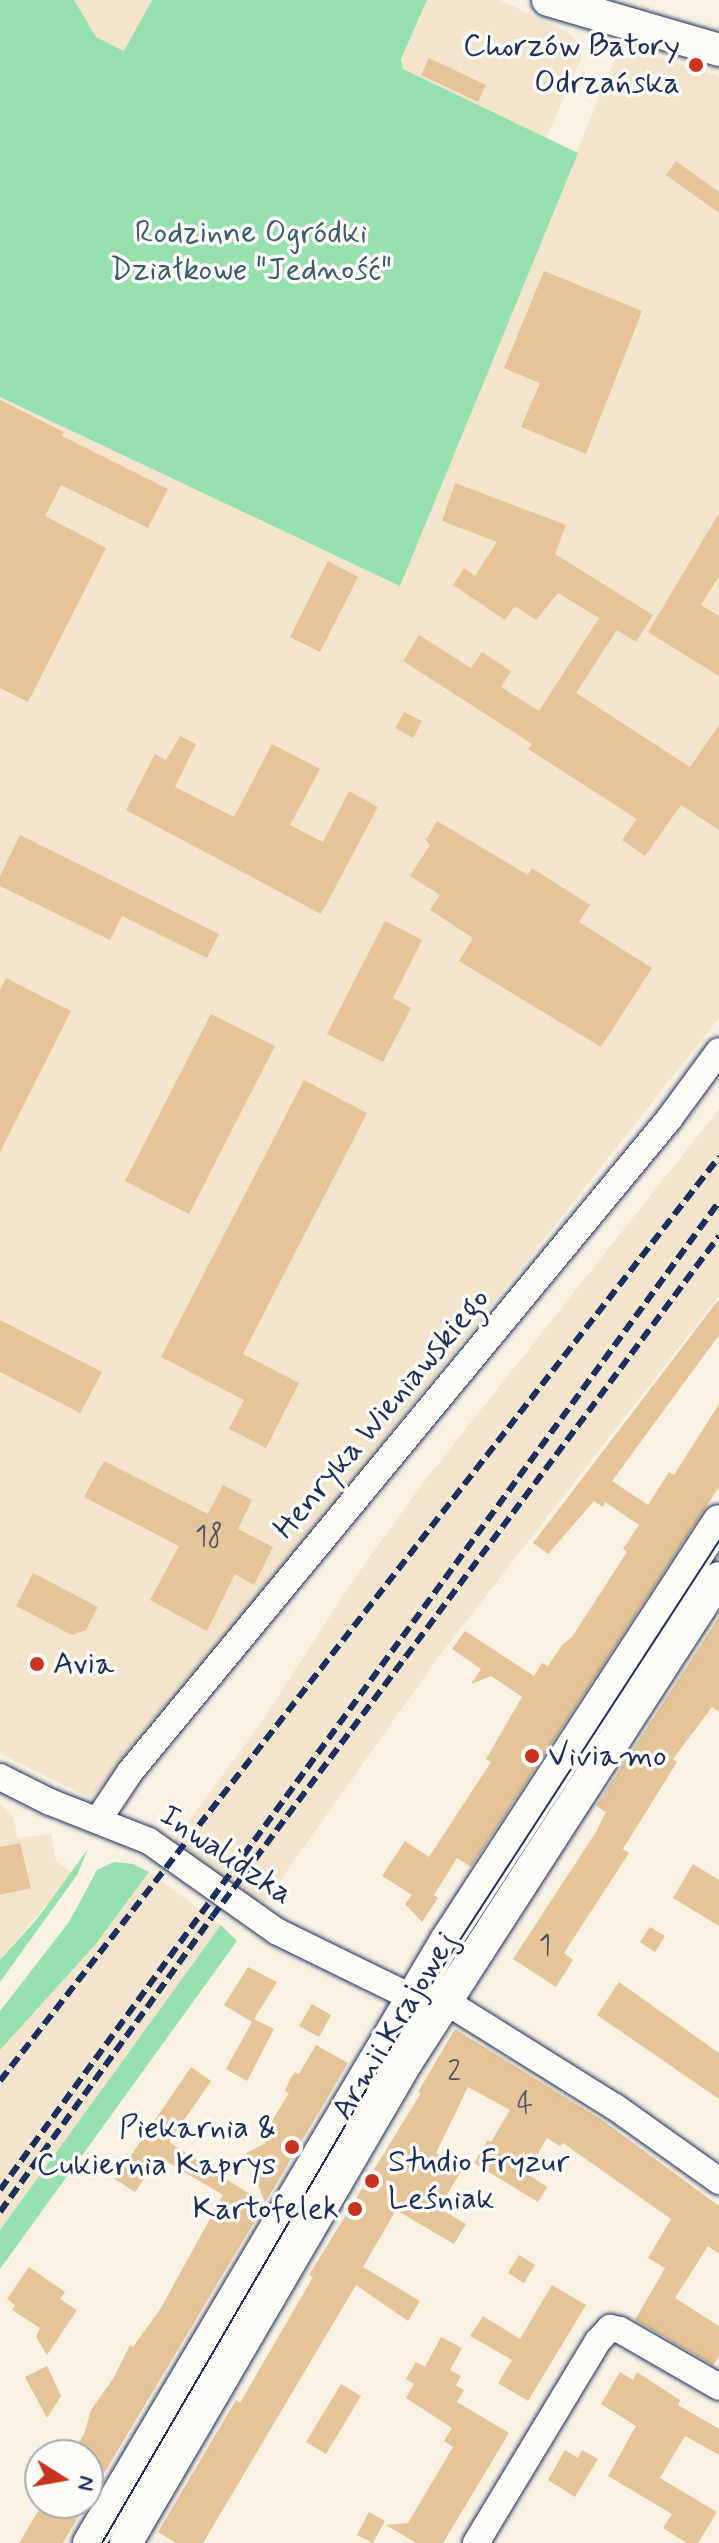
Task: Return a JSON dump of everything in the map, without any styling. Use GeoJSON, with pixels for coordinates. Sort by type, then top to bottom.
{"type":"FeatureCollection","features":[{"type":"Feature","properties":{"kind":"street"},"geometry":{"type":"LineString","coordinates":[[548,0],[719,50]]}},
{"type":"Feature","properties":{"kind":"street","name":"Henryka Wieniawskiego"},"geometry":{"type":"LineString","coordinates":[[98,1820],[130,1772],[669,1119],[719,1051]]}},
{"type":"Feature","properties":{"kind":"street","name":"Armii Krajowej"},"geometry":{"type":"LineString","coordinates":[[89,2543],[411,1997],[719,1521]]}},
{"type":"Feature","properties":{"kind":"street","name":"Armii Krajowej"},"geometry":{"type":"LineString","coordinates":[[126,2543],[443,2004],[719,1578]]}},
{"type":"Feature","properties":{"kind":"street","name":"Inwalidzka"},"geometry":{"type":"LineString","coordinates":[[0,1777],[50,1802],[149,1841],[276,1931],[411,1997]]}},
{"type":"Feature","properties":{"kind":"street"},"geometry":{"type":"LineString","coordinates":[[411,1997],[458,2009],[615,2107],[719,2181]]}},
{"type":"Feature","properties":{"kind":"street"},"geometry":{"type":"LineString","coordinates":[[476,2543],[598,2341],[610,2328],[620,2330],[719,2387]]}},
{"type":"Feature","properties":{"kind":"shaded area"},"geometry":{"type":"Polygon","coordinates":[[[74,0],[152,0],[125,51],[96,37],[74,0]]]}},
{"type":"Feature","properties":{"kind":"shaded area"},"geometry":{"type":"Polygon","coordinates":[[[427,0],[500,0],[567,32],[581,45],[581,59],[546,138],[403,69],[401,59],[427,0]]]}},
{"type":"Feature","properties":{"kind":"shaded area"},"geometry":{"type":"Polygon","coordinates":[[[648,54],[719,76],[719,1018],[117,1778],[88,1797],[0,1753],[0,397],[399,585],[615,59],[648,54]]]}},
{"type":"Feature","properties":{"kind":"shaded area"},"geometry":{"type":"Polygon","coordinates":[[[719,1109],[719,1296],[442,1652],[262,1906],[170,1846],[257,1729],[352,1582],[423,1483],[719,1109]]]}},
{"type":"Feature","properties":{"kind":"shaded area"},"geometry":{"type":"Polygon","coordinates":[[[0,1803],[13,1817],[18,1838],[51,1834],[56,1861],[72,1874],[0,1960],[0,1803]]]}},
{"type":"Feature","properties":{"kind":"shaded area"},"geometry":{"type":"Polygon","coordinates":[[[149,1872],[221,1925],[0,2230],[0,2050],[95,1945],[149,1872]]]}},
{"type":"Feature","properties":{"kind":"green space","name":"Rodzinne Ogródki Działkowe \"Jedność\""},"geometry":{"type":"Polygon","coordinates":[[[0,0],[74,0],[96,37],[124,51],[152,0],[427,0],[401,59],[403,69],[578,153],[400,586],[0,397],[0,0]]]}},
{"type":"Feature","properties":{"kind":"green space"},"geometry":{"type":"Polygon","coordinates":[[[88,1849],[77,1875],[0,1982],[0,1960],[37,1919],[88,1849]]]}},
{"type":"Feature","properties":{"kind":"green space"},"geometry":{"type":"Polygon","coordinates":[[[114,1862],[133,1864],[149,1872],[95,1945],[0,2050],[0,2011],[69,1922],[97,1870],[114,1862]]]}},
{"type":"Feature","properties":{"kind":"green space"},"geometry":{"type":"Polygon","coordinates":[[[221,1925],[237,1941],[0,2269],[0,2230],[221,1925]]]}},
{"type":"Feature","properties":{"kind":"building"},"geometry":{"type":"Polygon","coordinates":[[[429,58],[486,85],[478,102],[421,75],[429,58]]]}},
{"type":"Feature","properties":{"kind":"building"},"geometry":{"type":"Polygon","coordinates":[[[676,161],[719,192],[719,213],[666,175],[676,161]]]}},
{"type":"Feature","properties":{"kind":"building"},"geometry":{"type":"Polygon","coordinates":[[[544,271],[642,311],[586,454],[521,427],[540,383],[504,368],[544,271]]]}},
{"type":"Feature","properties":{"kind":"building"},"geometry":{"type":"Polygon","coordinates":[[[0,400],[64,432],[62,436],[168,489],[148,528],[61,485],[45,516],[106,548],[28,702],[0,688],[0,400]]]}},
{"type":"Feature","properties":{"kind":"building"},"geometry":{"type":"Polygon","coordinates":[[[455,483],[566,525],[555,554],[653,615],[636,642],[617,630],[576,693],[690,767],[719,725],[719,830],[681,805],[645,856],[622,840],[637,819],[528,749],[532,744],[403,661],[419,635],[471,668],[482,652],[511,671],[501,687],[539,711],[599,618],[558,593],[536,620],[515,606],[505,620],[453,585],[464,568],[475,576],[497,542],[442,521],[455,483]]]}},
{"type":"Feature","properties":{"kind":"building"},"geometry":{"type":"Polygon","coordinates":[[[719,513],[719,576],[701,605],[719,616],[719,676],[648,632],[719,513]]]}},
{"type":"Feature","properties":{"kind":"building"},"geometry":{"type":"Polygon","coordinates":[[[328,561],[358,577],[320,652],[290,637],[328,561]]]}},
{"type":"Feature","properties":{"kind":"building"},"geometry":{"type":"Polygon","coordinates":[[[404,712],[422,721],[413,738],[395,728],[404,712]]]}},
{"type":"Feature","properties":{"kind":"building"},"geometry":{"type":"Polygon","coordinates":[[[180,736],[196,744],[175,787],[234,817],[272,744],[320,769],[290,825],[323,842],[349,791],[378,807],[321,914],[126,810],[155,754],[166,760],[180,736]]]}},
{"type":"Feature","properties":{"kind":"building"},"geometry":{"type":"Polygon","coordinates":[[[437,821],[528,875],[532,868],[590,905],[579,922],[652,968],[601,1047],[459,961],[473,938],[430,910],[440,895],[410,876],[430,845],[426,840],[437,821]]]}},
{"type":"Feature","properties":{"kind":"building"},"geometry":{"type":"Polygon","coordinates":[[[20,835],[219,934],[207,958],[122,916],[110,940],[0,886],[0,876],[20,835]]]}},
{"type":"Feature","properties":{"kind":"building"},"geometry":{"type":"Polygon","coordinates":[[[385,921],[422,940],[393,998],[411,1008],[383,1062],[327,1034],[385,921]]]}},
{"type":"Feature","properties":{"kind":"building"},"geometry":{"type":"Polygon","coordinates":[[[6,978],[71,1011],[0,1152],[0,990],[6,978]]]}},
{"type":"Feature","properties":{"kind":"building"},"geometry":{"type":"Polygon","coordinates":[[[211,1014],[275,1046],[189,1214],[125,1181],[211,1014]]]}},
{"type":"Feature","properties":{"kind":"building"},"geometry":{"type":"Polygon","coordinates":[[[304,1080],[367,1113],[243,1354],[299,1383],[266,1448],[229,1429],[244,1400],[161,1357],[304,1080]]]}},
{"type":"Feature","properties":{"kind":"building"},"geometry":{"type":"Polygon","coordinates":[[[719,1299],[719,1335],[612,1481],[648,1505],[669,1472],[674,1475],[719,1404],[719,1487],[471,1867],[457,1858],[434,1895],[438,1898],[422,1922],[405,1904],[412,1895],[382,1876],[405,1841],[429,1857],[491,1762],[486,1759],[522,1697],[491,1676],[471,1684],[481,1669],[452,1649],[465,1631],[534,1676],[542,1663],[548,1666],[562,1645],[572,1637],[627,1552],[623,1549],[639,1525],[605,1502],[603,1507],[594,1501],[548,1554],[533,1543],[719,1299]]]}},
{"type":"Feature","properties":{"kind":"building"},"geometry":{"type":"Polygon","coordinates":[[[0,1320],[102,1372],[80,1413],[0,1372],[0,1320]]]}},
{"type":"Feature","properties":{"kind":"building"},"geometry":{"type":"Polygon","coordinates":[[[104,1461],[208,1514],[223,1485],[252,1500],[238,1529],[273,1547],[254,1585],[235,1574],[207,1631],[150,1600],[179,1546],[84,1497],[104,1461]]]}},
{"type":"Feature","properties":{"kind":"building"},"geometry":{"type":"Polygon","coordinates":[[[33,1573],[98,1607],[86,1630],[72,1635],[16,1606],[33,1573]]]}},
{"type":"Feature","properties":{"kind":"building"},"geometry":{"type":"Polygon","coordinates":[[[719,1617],[719,1712],[712,1707],[673,1759],[677,1762],[623,1849],[629,1853],[564,1953],[573,1960],[556,1987],[513,1959],[596,1832],[606,1812],[596,1806],[719,1617]]]}},
{"type":"Feature","properties":{"kind":"building"},"geometry":{"type":"Polygon","coordinates":[[[20,1843],[31,1888],[0,1895],[0,1847],[20,1843]]]}},
{"type":"Feature","properties":{"kind":"building"},"geometry":{"type":"Polygon","coordinates":[[[693,1864],[719,1880],[719,1926],[673,1898],[693,1864]]]}},
{"type":"Feature","properties":{"kind":"building"},"geometry":{"type":"Polygon","coordinates":[[[650,1927],[665,1936],[655,1952],[640,1942],[650,1927]]]}},
{"type":"Feature","properties":{"kind":"building"},"geometry":{"type":"Polygon","coordinates":[[[248,1967],[277,1982],[254,2019],[274,2029],[247,2081],[226,2069],[252,2022],[224,2005],[248,1967]]]}},
{"type":"Feature","properties":{"kind":"building"},"geometry":{"type":"Polygon","coordinates":[[[619,1982],[719,2053],[719,2099],[597,2015],[619,1982]]]}},
{"type":"Feature","properties":{"kind":"building"},"geometry":{"type":"Polygon","coordinates":[[[312,2004],[331,2015],[319,2037],[299,2026],[312,2004]]]}},
{"type":"Feature","properties":{"kind":"building"},"geometry":{"type":"Polygon","coordinates":[[[455,2029],[602,2120],[719,2206],[719,2254],[708,2246],[675,2298],[719,2326],[719,2356],[713,2365],[635,2320],[665,2268],[648,2258],[671,2219],[563,2143],[560,2146],[547,2138],[526,2173],[547,2187],[538,2202],[474,2163],[510,2110],[468,2087],[436,2153],[463,2168],[439,2208],[466,2224],[454,2244],[396,2210],[363,2267],[420,2301],[408,2321],[356,2285],[203,2543],[176,2543],[158,2532],[236,2400],[240,2403],[313,2277],[309,2275],[421,2093],[418,2092],[455,2029]]]}},
{"type":"Feature","properties":{"kind":"building"},"geometry":{"type":"Polygon","coordinates":[[[316,2045],[348,2063],[265,2203],[246,2153],[266,2143],[261,2139],[289,2093],[285,2091],[290,2079],[295,2072],[299,2074],[316,2045]]]}},
{"type":"Feature","properties":{"kind":"building"},"geometry":{"type":"Polygon","coordinates":[[[191,2067],[211,2081],[169,2142],[265,2204],[104,2473],[104,2439],[81,2439],[91,2410],[113,2379],[130,2345],[133,2347],[161,2308],[223,2195],[159,2157],[135,2192],[115,2179],[191,2067]]]}},
{"type":"Feature","properties":{"kind":"building"},"geometry":{"type":"Polygon","coordinates":[[[519,2255],[535,2265],[524,2283],[508,2273],[519,2255]]]}},
{"type":"Feature","properties":{"kind":"building"},"geometry":{"type":"Polygon","coordinates":[[[29,2267],[65,2292],[60,2299],[77,2310],[47,2355],[36,2337],[40,2328],[12,2310],[15,2305],[7,2299],[29,2267]]]}},
{"type":"Feature","properties":{"kind":"building"},"geometry":{"type":"Polygon","coordinates":[[[552,2285],[586,2305],[528,2401],[498,2383],[512,2360],[470,2336],[483,2316],[520,2339],[552,2285]]]}},
{"type":"Feature","properties":{"kind":"building"},"geometry":{"type":"Polygon","coordinates":[[[441,2337],[462,2348],[450,2370],[461,2376],[456,2385],[464,2390],[457,2402],[509,2433],[443,2543],[416,2543],[386,2525],[408,2523],[453,2447],[444,2441],[452,2428],[406,2398],[414,2384],[406,2379],[416,2362],[425,2367],[441,2337]]]}},
{"type":"Feature","properties":{"kind":"building"},"geometry":{"type":"Polygon","coordinates":[[[47,2366],[61,2396],[47,2418],[25,2377],[47,2366]]]}},
{"type":"Feature","properties":{"kind":"building"},"geometry":{"type":"Polygon","coordinates":[[[620,2372],[633,2380],[637,2372],[680,2400],[678,2405],[719,2429],[719,2455],[685,2436],[660,2478],[717,2512],[698,2543],[687,2543],[663,2528],[672,2514],[608,2476],[636,2426],[601,2404],[620,2372]]]}},
{"type":"Feature","properties":{"kind":"building"},"geometry":{"type":"Polygon","coordinates":[[[341,2384],[361,2396],[326,2454],[306,2442],[341,2384]]]}},
{"type":"Feature","properties":{"kind":"building"},"geometry":{"type":"Polygon","coordinates":[[[565,2450],[578,2458],[582,2450],[598,2459],[575,2497],[548,2480],[565,2450]]]}},
{"type":"Feature","properties":{"kind":"building"},"geometry":{"type":"Polygon","coordinates":[[[369,2512],[385,2521],[373,2543],[357,2535],[369,2512]]]}},
{"type":"Feature","properties":{"kind":"building"},"geometry":{"type":"Polygon","coordinates":[[[33,2519],[77,2519],[63,2543],[19,2543],[33,2519]]]}},
{"type":"Feature","properties":{"kind":"tram line"},"geometry":{"type":"LineString","coordinates":[[102,2543],[395,2040],[719,1541]]}},
{"type":"Feature","properties":{"kind":"railway"},"geometry":{"type":"LineString","coordinates":[[0,2081],[719,1157]]}},
{"type":"Feature","properties":{"kind":"railway"},"geometry":{"type":"LineString","coordinates":[[0,2190],[719,1202]]}},
{"type":"Feature","properties":{"kind":"railway"},"geometry":{"type":"LineString","coordinates":[[0,2212],[212,1917],[719,1236]]}},
{"type":"Feature","properties":{"kind":"place","name":"Chorzów Batory Odrzańska"},"geometry":{"type":"Point","coordinates":[696,65]}},
{"type":"Feature","properties":{"kind":"place","name":"Avia"},"geometry":{"type":"Point","coordinates":[37,1664]}},
{"type":"Feature","properties":{"kind":"place","name":"Viviamo"},"geometry":{"type":"Point","coordinates":[532,1756]}},
{"type":"Feature","properties":{"kind":"place","name":"Piekarnia & Cukiernia Kaprys"},"geometry":{"type":"Point","coordinates":[292,2147]}},
{"type":"Feature","properties":{"kind":"place","name":"Studio Fryzur Leśniak"},"geometry":{"type":"Point","coordinates":[372,2181]}},
{"type":"Feature","properties":{"kind":"place","name":"Kartofelek"},"geometry":{"type":"Point","coordinates":[355,2209]}}]}
